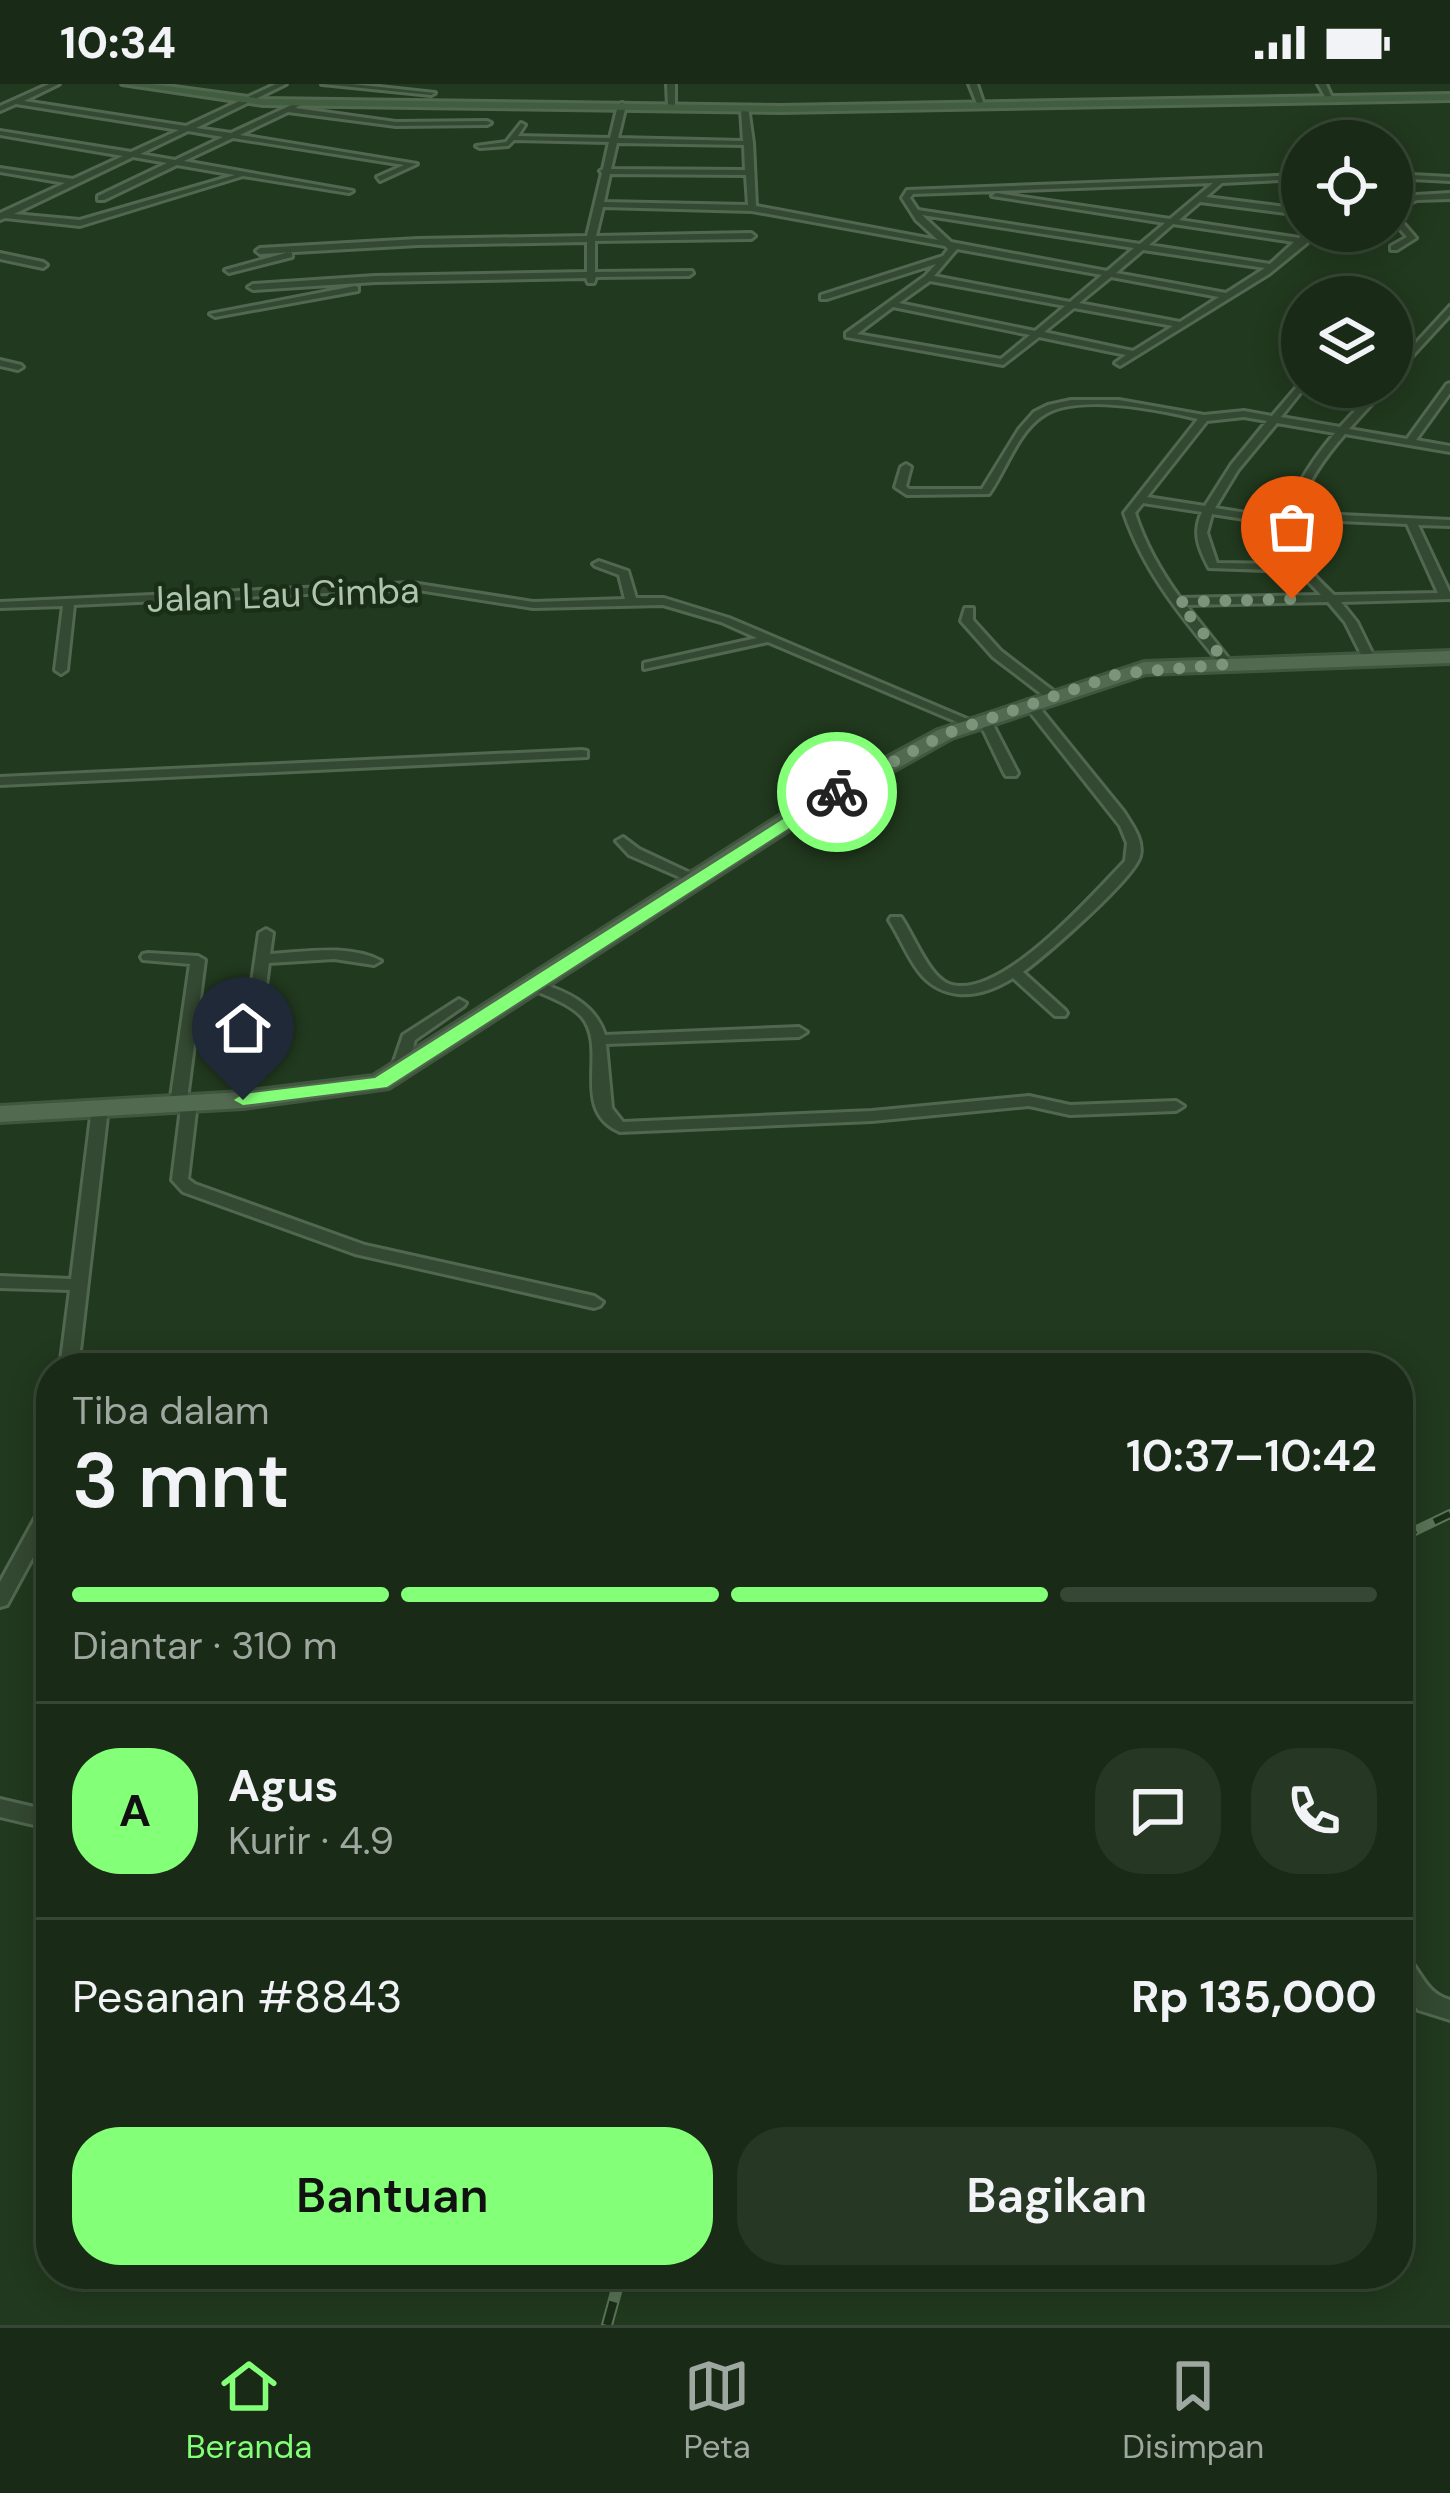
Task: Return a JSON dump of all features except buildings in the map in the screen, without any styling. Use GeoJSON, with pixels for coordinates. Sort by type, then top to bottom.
{"type":"FeatureCollection","features":[{"type":"Feature","properties":{"kind":"main road"},"geometry":{"type":"LineString","coordinates":[[0,1114],[243,1100],[380,1083],[900,755],[979,723],[1144,668],[1450,657]]}},
{"type":"Feature","properties":{"kind":"street"},"geometry":{"type":"LineString","coordinates":[[0,109],[55,84]]}},
{"type":"Feature","properties":{"kind":"street"},"geometry":{"type":"LineString","coordinates":[[127,84],[400,124],[487,123]]}},
{"type":"Feature","properties":{"kind":"street"},"geometry":{"type":"LineString","coordinates":[[2,215],[282,84]]}},
{"type":"Feature","properties":{"kind":"street"},"geometry":{"type":"LineString","coordinates":[[326,84],[426,98],[745,109],[1450,98]]}},
{"type":"Feature","properties":{"kind":"street"},"geometry":{"type":"LineString","coordinates":[[100,198],[295,106],[426,98],[445,84]]}},
{"type":"Feature","properties":{"kind":"street"},"geometry":{"type":"LineString","coordinates":[[670,84],[672,106]]}},
{"type":"Feature","properties":{"kind":"street"},"geometry":{"type":"LineString","coordinates":[[974,84],[982,106]]}},
{"type":"Feature","properties":{"kind":"street"},"geometry":{"type":"LineString","coordinates":[[1322,84],[1331,100]]}},
{"type":"Feature","properties":{"kind":"street"},"geometry":{"type":"LineString","coordinates":[[1414,84],[1419,98]]}},
{"type":"Feature","properties":{"kind":"street"},"geometry":{"type":"LineString","coordinates":[[16,102],[412,164],[380,179]]}},
{"type":"Feature","properties":{"kind":"street"},"geometry":{"type":"LineString","coordinates":[[591,280],[591,238],[622,106]]}},
{"type":"Feature","properties":{"kind":"street"},"geometry":{"type":"LineString","coordinates":[[745,109],[752,208]]}},
{"type":"Feature","properties":{"kind":"street"},"geometry":{"type":"LineString","coordinates":[[480,146],[506,144],[521,124]]}},
{"type":"Feature","properties":{"kind":"street"},"geometry":{"type":"LineString","coordinates":[[0,133],[349,191]]}},
{"type":"Feature","properties":{"kind":"street"},"geometry":{"type":"LineString","coordinates":[[512,139],[749,143]]}},
{"type":"Feature","properties":{"kind":"street"},"geometry":{"type":"LineString","coordinates":[[0,170],[74,182]]}},
{"type":"Feature","properties":{"kind":"street"},"geometry":{"type":"LineString","coordinates":[[604,171],[750,173]]}},
{"type":"Feature","properties":{"kind":"street"},"geometry":{"type":"LineString","coordinates":[[52,236],[75,224],[246,174]]}},
{"type":"Feature","properties":{"kind":"street"},"geometry":{"type":"LineString","coordinates":[[1413,177],[1450,179]]}},
{"type":"Feature","properties":{"kind":"street"},"geometry":{"type":"LineString","coordinates":[[950,252],[907,194],[1281,178]]}},
{"type":"Feature","properties":{"kind":"street"},"geometry":{"type":"LineString","coordinates":[[950,252],[928,278],[849,335],[997,363],[1218,183]]}},
{"type":"Feature","properties":{"kind":"street"},"geometry":{"type":"LineString","coordinates":[[948,190],[1281,238]]}},
{"type":"Feature","properties":{"kind":"street"},"geometry":{"type":"LineString","coordinates":[[1413,199],[1450,196]]}},
{"type":"Feature","properties":{"kind":"street"},"geometry":{"type":"LineString","coordinates":[[1198,199],[1281,209]]}},
{"type":"Feature","properties":{"kind":"street"},"geometry":{"type":"LineString","coordinates":[[599,204],[752,208],[950,252],[1228,296]]}},
{"type":"Feature","properties":{"kind":"street"},"geometry":{"type":"LineString","coordinates":[[916,212],[1273,267]]}},
{"type":"Feature","properties":{"kind":"street"},"geometry":{"type":"LineString","coordinates":[[2,215],[75,224]]}},
{"type":"Feature","properties":{"kind":"street"},"geometry":{"type":"LineString","coordinates":[[260,251],[387,243],[751,236]]}},
{"type":"Feature","properties":{"kind":"street"},"geometry":{"type":"LineString","coordinates":[[375,279],[387,243]]}},
{"type":"Feature","properties":{"kind":"street"},"geometry":{"type":"LineString","coordinates":[[229,270],[262,265],[299,248]]}},
{"type":"Feature","properties":{"kind":"street"},"geometry":{"type":"LineString","coordinates":[[824,297],[950,252]]}},
{"type":"Feature","properties":{"kind":"street"},"geometry":{"type":"LineString","coordinates":[[1120,363],[1292,252]]}},
{"type":"Feature","properties":{"kind":"street"},"geometry":{"type":"LineString","coordinates":[[0,256],[43,265]]}},
{"type":"Feature","properties":{"kind":"street"},"geometry":{"type":"LineString","coordinates":[[253,287],[375,279],[591,280],[689,273]]}},
{"type":"Feature","properties":{"kind":"street"},"geometry":{"type":"LineString","coordinates":[[928,278],[1182,325]]}},
{"type":"Feature","properties":{"kind":"street"},"geometry":{"type":"LineString","coordinates":[[214,314],[403,279]]}},
{"type":"Feature","properties":{"kind":"street"},"geometry":{"type":"LineString","coordinates":[[891,304],[1136,354]]}},
{"type":"Feature","properties":{"kind":"street"},"geometry":{"type":"LineString","coordinates":[[1413,354],[1445,322],[1450,309]]}},
{"type":"Feature","properties":{"kind":"street"},"geometry":{"type":"LineString","coordinates":[[0,363],[19,368]]}},
{"type":"Feature","properties":{"kind":"street"},"geometry":{"type":"LineString","coordinates":[[1410,442],[1450,386]]}},
{"type":"Feature","properties":{"kind":"street"},"geometry":{"type":"LineString","coordinates":[[906,467],[900,487],[907,492],[980,494],[988,490],[1031,422],[1058,404],[1138,406],[1204,418],[1234,413],[1450,449]]}},
{"type":"Feature","properties":{"kind":"street"},"geometry":{"type":"LineString","coordinates":[[1284,408],[1218,491],[1202,523],[1202,542],[1213,566],[1301,568]]}},
{"type":"Feature","properties":{"kind":"street"},"geometry":{"type":"LineString","coordinates":[[1363,408],[1317,460],[1295,500],[1288,545],[1301,568],[1349,618],[1369,659]]}},
{"type":"Feature","properties":{"kind":"street"},"geometry":{"type":"LineString","coordinates":[[1204,418],[1129,513],[1135,533],[1179,602],[1227,664]]}},
{"type":"Feature","properties":{"kind":"street"},"geometry":{"type":"LineString","coordinates":[[1138,499],[1290,519],[1450,523]]}},
{"type":"Feature","properties":{"kind":"street"},"geometry":{"type":"LineString","coordinates":[[1179,602],[1448,596],[1411,521]]}},
{"type":"Feature","properties":{"kind":"street"},"geometry":{"type":"LineString","coordinates":[[599,564],[624,573],[631,601]]}},
{"type":"Feature","properties":{"kind":"street","name":"Jalan Lau Cimba"},"geometry":{"type":"LineString","coordinates":[[0,605],[412,586],[533,605],[676,603],[979,723]]}},
{"type":"Feature","properties":{"kind":"street"},"geometry":{"type":"LineString","coordinates":[[61,670],[69,602]]}},
{"type":"Feature","properties":{"kind":"street"},"geometry":{"type":"LineString","coordinates":[[896,920],[944,987],[968,988],[1015,972],[1044,950],[1136,853],[1132,835],[1041,700],[968,621],[970,610]]}},
{"type":"Feature","properties":{"kind":"street"},"geometry":{"type":"LineString","coordinates":[[648,666],[770,639]]}},
{"type":"Feature","properties":{"kind":"street"},"geometry":{"type":"LineString","coordinates":[[979,723],[1011,772]]}},
{"type":"Feature","properties":{"kind":"street"},"geometry":{"type":"LineString","coordinates":[[0,781],[582,754]]}},
{"type":"Feature","properties":{"kind":"street"},"geometry":{"type":"LineString","coordinates":[[623,841],[634,852],[698,880]]}},
{"type":"Feature","properties":{"kind":"street"},"geometry":{"type":"LineString","coordinates":[[243,1100],[266,933]]}},
{"type":"Feature","properties":{"kind":"street"},"geometry":{"type":"LineString","coordinates":[[263,959],[334,955],[374,961]]}},
{"type":"Feature","properties":{"kind":"street"},"geometry":{"type":"LineString","coordinates":[[148,957],[198,960],[179,1180],[189,1188],[361,1250],[594,1302]]}},
{"type":"Feature","properties":{"kind":"street"},"geometry":{"type":"LineString","coordinates":[[1015,972],[1060,1013]]}},
{"type":"Feature","properties":{"kind":"street"},"geometry":{"type":"LineString","coordinates":[[536,985],[588,1016],[598,1040],[607,1114],[620,1127],[872,1116],[1028,1101],[1070,1110],[1176,1106]]}},
{"type":"Feature","properties":{"kind":"street"},"geometry":{"type":"LineString","coordinates":[[398,1074],[408,1038],[459,1003]]}},
{"type":"Feature","properties":{"kind":"street"},"geometry":{"type":"LineString","coordinates":[[598,1040],[799,1032]]}},
{"type":"Feature","properties":{"kind":"street"},"geometry":{"type":"LineString","coordinates":[[70,1353],[100,1108]]}},
{"type":"Feature","properties":{"kind":"street"},"geometry":{"type":"LineString","coordinates":[[0,1282],[76,1285]]}},
{"type":"Feature","properties":{"kind":"street"},"geometry":{"type":"LineString","coordinates":[[0,1600],[36,1534]]}},
{"type":"Feature","properties":{"kind":"street"},"geometry":{"type":"LineString","coordinates":[[0,1808],[36,1816]]}},
{"type":"Feature","properties":{"kind":"street"},"geometry":{"type":"LineString","coordinates":[[1413,1984],[1426,2003],[1450,2010]]}},
{"type":"Feature","properties":{"kind":"railway"},"geometry":{"type":"LineString","coordinates":[[1413,1532],[1450,1514]]}},
{"type":"Feature","properties":{"kind":"railway"},"geometry":{"type":"LineString","coordinates":[[607,2325],[617,2289]]}},
{"type":"Feature","properties":{"kind":"way so far"},"geometry":{"type":"LineString","coordinates":[[837,792],[945,734],[1118,674],[1227,664],[1179,602],[1292,599]]}},
{"type":"Feature","properties":{"kind":"route"},"geometry":{"type":"LineString","coordinates":[[243,1100],[380,1083],[837,792]]}}]}
